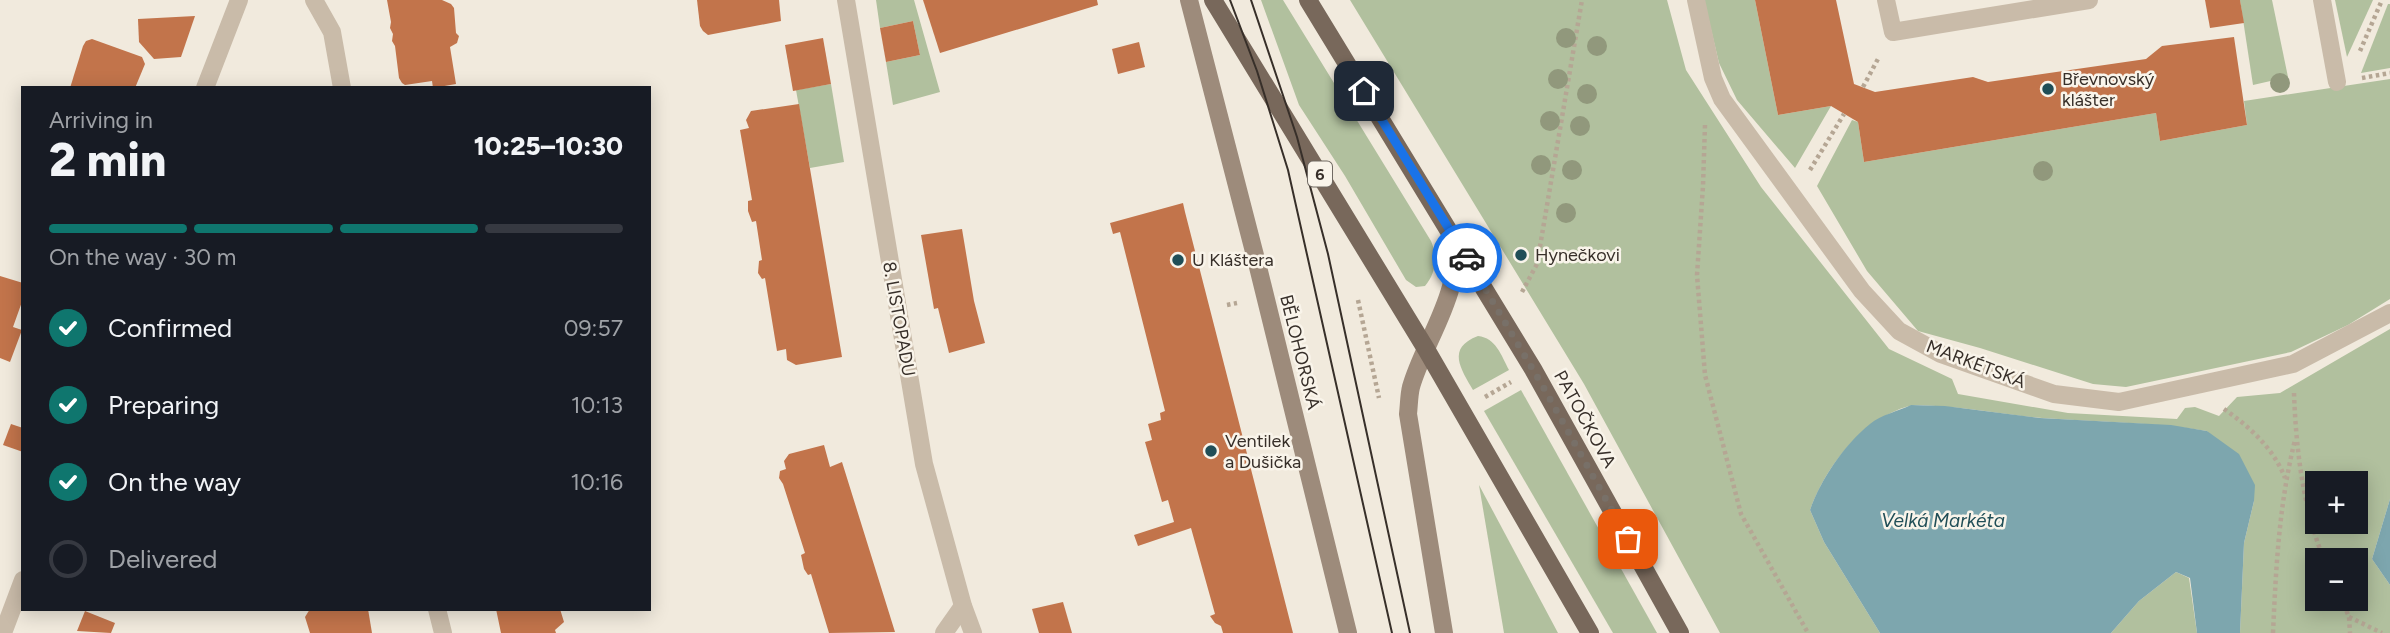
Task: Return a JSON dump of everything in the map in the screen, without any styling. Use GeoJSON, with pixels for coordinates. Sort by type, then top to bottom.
{"type":"FeatureCollection","features":[{"type":"Feature","properties":{"kind":"main road","name":"6"},"geometry":{"type":"LineString","coordinates":[[1213,0],[1426,349],[1590,633]]}},
{"type":"Feature","properties":{"kind":"main road"},"geometry":{"type":"LineString","coordinates":[[1308,0],[1449,228]]}},
{"type":"Feature","properties":{"kind":"main road","name":"PATOČKOVA"},"geometry":{"type":"LineString","coordinates":[[1449,228],[1539,380],[1680,633]]}},
{"type":"Feature","properties":{"kind":"street"},"geometry":{"type":"LineString","coordinates":[[206,86],[239,0]]}},
{"type":"Feature","properties":{"kind":"street"},"geometry":{"type":"LineString","coordinates":[[314,0],[332,32],[342,86]]}},
{"type":"Feature","properties":{"kind":"street","name":"8. LISTOPADU"},"geometry":{"type":"LineString","coordinates":[[846,0],[923,464],[973,633]]}},
{"type":"Feature","properties":{"kind":"street","name":"BĚLOHORSKÁ"},"geometry":{"type":"LineString","coordinates":[[1189,0],[1348,633]]}},
{"type":"Feature","properties":{"kind":"street","name":"MARKÉTSKÁ"},"geometry":{"type":"LineString","coordinates":[[1696,0],[1713,78],[1723,99],[1862,291],[1899,331],[1941,354],[2054,394],[2119,402],[2293,363],[2390,313]]}},
{"type":"Feature","properties":{"kind":"street"},"geometry":{"type":"LineString","coordinates":[[1886,0],[1893,32],[2089,0]]}},
{"type":"Feature","properties":{"kind":"street"},"geometry":{"type":"LineString","coordinates":[[2322,0],[2337,82]]}},
{"type":"Feature","properties":{"kind":"street"},"geometry":{"type":"LineString","coordinates":[[1444,633],[1409,429],[1411,388],[1453,279],[1455,253],[1449,228]]}},
{"type":"Feature","properties":{"kind":"street"},"geometry":{"type":"LineString","coordinates":[[3,633],[21,585]]}},
{"type":"Feature","properties":{"kind":"street"},"geometry":{"type":"LineString","coordinates":[[944,633],[963,606]]}},
{"type":"Feature","properties":{"kind":"street"},"geometry":{"type":"LineString","coordinates":[[438,611],[443,633]]}},
{"type":"Feature","properties":{"kind":"path"},"geometry":{"type":"LineString","coordinates":[[1522,292],[1536,264],[1582,0]]}},
{"type":"Feature","properties":{"kind":"path"},"geometry":{"type":"LineString","coordinates":[[2337,82],[2353,67],[2382,0]]}},
{"type":"Feature","properties":{"kind":"path"},"geometry":{"type":"LineString","coordinates":[[1713,78],[1703,136],[1703,186],[1696,275],[1705,375],[1741,514],[1808,633]]}},
{"type":"Feature","properties":{"kind":"path"},"geometry":{"type":"LineString","coordinates":[[1794,197],[1844,114]]}},
{"type":"Feature","properties":{"kind":"path"},"geometry":{"type":"LineString","coordinates":[[1358,300],[1381,407]]}},
{"type":"Feature","properties":{"kind":"path"},"geometry":{"type":"LineString","coordinates":[[1227,305],[1238,302]]}},
{"type":"Feature","properties":{"kind":"path"},"geometry":{"type":"LineString","coordinates":[[2293,363],[2295,437],[2304,494],[2320,548]]}},
{"type":"Feature","properties":{"kind":"path"},"geometry":{"type":"LineString","coordinates":[[1478,401],[1516,379]]}},
{"type":"Feature","properties":{"kind":"path"},"geometry":{"type":"LineString","coordinates":[[2180,388],[2215,403],[2240,420],[2264,443],[2280,464],[2285,478]]}},
{"type":"Feature","properties":{"kind":"path"},"geometry":{"type":"LineString","coordinates":[[2273,633],[2277,544],[2285,478],[2295,437]]}},
{"type":"Feature","properties":{"kind":"path"},"geometry":{"type":"LineString","coordinates":[[2346,611],[2350,633]]}},
{"type":"Feature","properties":{"kind":"path"},"geometry":{"type":"LineString","coordinates":[[2349,617],[2382,633]]}},
{"type":"Feature","properties":{"kind":"green space"},"geometry":{"type":"Polygon","coordinates":[[[876,0],[914,0],[940,92],[893,105],[886,62],[920,55],[913,21],[880,28],[876,0]]]}},
{"type":"Feature","properties":{"kind":"green space"},"geometry":{"type":"Polygon","coordinates":[[[1261,0],[1283,0],[1431,241],[1435,265],[1425,286],[1416,287],[1406,280],[1345,176],[1299,105],[1261,0]]]}},
{"type":"Feature","properties":{"kind":"green space"},"geometry":{"type":"Polygon","coordinates":[[[1350,0],[1667,0],[1686,70],[1761,187],[1889,349],[1952,379],[1958,394],[2068,413],[2177,419],[2185,408],[2195,407],[2219,416],[2237,397],[2280,393],[2390,329],[2390,499],[2372,559],[2390,585],[2390,633],[2240,633],[2244,543],[2254,501],[2207,431],[1919,405],[1892,412],[1861,433],[1836,461],[1810,510],[1824,542],[1880,633],[1720,633],[1584,384],[1350,0]]]}},
{"type":"Feature","properties":{"kind":"green space"},"geometry":{"type":"Polygon","coordinates":[[[1704,0],[1755,0],[1778,115],[1831,106],[1795,168],[1737,100],[1719,63],[1704,0]]]}},
{"type":"Feature","properties":{"kind":"green space"},"geometry":{"type":"Polygon","coordinates":[[[2240,0],[2272,0],[2288,77],[2253,85],[2240,0]]]}},
{"type":"Feature","properties":{"kind":"green space"},"geometry":{"type":"Polygon","coordinates":[[[2335,0],[2373,0],[2347,57],[2335,0]]]}},
{"type":"Feature","properties":{"kind":"green space"},"geometry":{"type":"Polygon","coordinates":[[[2388,4],[2390,68],[2361,73],[2388,4]]]}},
{"type":"Feature","properties":{"kind":"green space"},"geometry":{"type":"Polygon","coordinates":[[[2390,79],[2390,299],[2348,325],[2291,352],[2126,387],[2093,384],[1918,331],[1867,271],[1817,186],[1852,120],[1858,122],[1864,162],[2156,113],[2160,141],[2247,125],[2244,101],[2390,79]]]}},
{"type":"Feature","properties":{"kind":"green space"},"geometry":{"type":"Polygon","coordinates":[[[831,84],[844,162],[810,168],[796,90],[831,84]]]}},
{"type":"Feature","properties":{"kind":"green space"},"geometry":{"type":"Polygon","coordinates":[[[1478,336],[1494,344],[1509,370],[1473,390],[1461,367],[1459,353],[1468,341],[1478,336]]]}},
{"type":"Feature","properties":{"kind":"green space"},"geometry":{"type":"Polygon","coordinates":[[[1521,390],[1657,633],[1613,633],[1484,411],[1521,390]]]}},
{"type":"Feature","properties":{"kind":"green space"},"geometry":{"type":"Polygon","coordinates":[[[1479,485],[1558,633],[1504,633],[1479,485]]]}},
{"type":"Feature","properties":{"kind":"green space"},"geometry":{"type":"Polygon","coordinates":[[[2176,572],[2189,578],[2197,633],[2111,633],[2139,601],[2176,572]]]}},
{"type":"Feature","properties":{"kind":"water","name":"Velká Markéta"},"geometry":{"type":"Polygon","coordinates":[[[1911,405],[1945,406],[2040,418],[2171,425],[2207,431],[2239,454],[2255,485],[2244,543],[2240,633],[2197,633],[2190,578],[2176,572],[2139,601],[2111,633],[1880,633],[1824,542],[1810,510],[1827,475],[1842,452],[1860,432],[1874,421],[1911,405]]]}},
{"type":"Feature","properties":{"kind":"water"},"geometry":{"type":"Polygon","coordinates":[[[2390,499],[2390,585],[2372,559],[2390,499]]]}},
{"type":"Feature","properties":{"kind":"building"},"geometry":{"type":"Polygon","coordinates":[[[387,0],[442,0],[451,4],[454,8],[456,33],[459,36],[457,43],[450,47],[456,84],[433,86],[432,81],[405,85],[402,83],[392,41],[387,0]]]}},
{"type":"Feature","properties":{"kind":"building"},"geometry":{"type":"Polygon","coordinates":[[[697,0],[779,0],[781,21],[708,35],[700,26],[697,0]]]}},
{"type":"Feature","properties":{"kind":"building"},"geometry":{"type":"Polygon","coordinates":[[[923,0],[1097,0],[1098,5],[940,53],[923,0]]]}},
{"type":"Feature","properties":{"kind":"building"},"geometry":{"type":"Polygon","coordinates":[[[1755,0],[1836,0],[1854,84],[1875,92],[1973,77],[1988,82],[2146,59],[2162,46],[2234,37],[2247,125],[2160,141],[2156,113],[1864,162],[1858,122],[1831,106],[1778,115],[1755,0]]]}},
{"type":"Feature","properties":{"kind":"building"},"geometry":{"type":"Polygon","coordinates":[[[2205,0],[2240,0],[2244,23],[2210,28],[2205,0]]]}},
{"type":"Feature","properties":{"kind":"building"},"geometry":{"type":"Polygon","coordinates":[[[195,16],[181,57],[154,59],[139,42],[138,19],[195,16]]]}},
{"type":"Feature","properties":{"kind":"building"},"geometry":{"type":"Polygon","coordinates":[[[913,21],[920,55],[886,62],[880,28],[913,21]]]}},
{"type":"Feature","properties":{"kind":"building"},"geometry":{"type":"Polygon","coordinates":[[[823,38],[831,84],[793,91],[785,45],[823,38]]]}},
{"type":"Feature","properties":{"kind":"building"},"geometry":{"type":"Polygon","coordinates":[[[92,39],[142,57],[145,64],[136,86],[71,86],[86,41],[92,39]]]}},
{"type":"Feature","properties":{"kind":"building"},"geometry":{"type":"Polygon","coordinates":[[[1139,42],[1145,67],[1118,74],[1112,49],[1139,42]]]}},
{"type":"Feature","properties":{"kind":"building"},"geometry":{"type":"Polygon","coordinates":[[[799,104],[842,357],[796,365],[787,360],[786,349],[777,351],[765,278],[762,279],[758,273],[759,261],[762,260],[756,221],[752,222],[748,211],[748,201],[752,200],[740,130],[749,128],[746,120],[751,111],[799,104]]]}},
{"type":"Feature","properties":{"kind":"building"},"geometry":{"type":"Polygon","coordinates":[[[1183,203],[1293,633],[1223,633],[1221,626],[1210,616],[1215,614],[1191,528],[1138,546],[1134,535],[1174,522],[1168,500],[1162,502],[1145,442],[1152,440],[1148,424],[1161,420],[1160,413],[1165,411],[1120,232],[1113,234],[1110,223],[1183,203]]]}},
{"type":"Feature","properties":{"kind":"building"},"geometry":{"type":"Polygon","coordinates":[[[962,229],[974,301],[985,343],[949,353],[938,308],[934,309],[921,235],[962,229]]]}},
{"type":"Feature","properties":{"kind":"building"},"geometry":{"type":"Polygon","coordinates":[[[0,276],[21,282],[21,305],[13,327],[21,330],[21,333],[10,362],[0,358],[0,276]]]}},
{"type":"Feature","properties":{"kind":"building"},"geometry":{"type":"Polygon","coordinates":[[[11,424],[21,427],[21,451],[3,445],[11,424]]]}},
{"type":"Feature","properties":{"kind":"building"},"geometry":{"type":"Polygon","coordinates":[[[824,445],[830,467],[842,462],[895,632],[829,633],[811,574],[808,575],[804,569],[801,555],[805,553],[779,478],[780,471],[786,469],[784,461],[789,454],[824,445]]]}},
{"type":"Feature","properties":{"kind":"building"},"geometry":{"type":"Polygon","coordinates":[[[1063,602],[1072,633],[1039,633],[1032,609],[1063,602]]]}},
{"type":"Feature","properties":{"kind":"building"},"geometry":{"type":"Polygon","coordinates":[[[85,611],[115,623],[111,633],[77,631],[85,611]]]}},
{"type":"Feature","properties":{"kind":"building"},"geometry":{"type":"Polygon","coordinates":[[[309,611],[368,611],[372,633],[310,633],[305,617],[309,611]]]}},
{"type":"Feature","properties":{"kind":"building"},"geometry":{"type":"Polygon","coordinates":[[[496,611],[561,611],[564,622],[555,630],[556,633],[501,633],[496,611]]]}},
{"type":"Feature","properties":{"kind":"tram line"},"geometry":{"type":"LineString","coordinates":[[1230,0],[1257,71],[1288,170],[1392,633]]}},
{"type":"Feature","properties":{"kind":"tram line"},"geometry":{"type":"LineString","coordinates":[[1251,0],[1297,137],[1328,254],[1410,633]]}},
{"type":"Feature","properties":{"kind":"way so far"},"geometry":{"type":"LineString","coordinates":[[1467,258],[1628,539]]}},
{"type":"Feature","properties":{"kind":"place","name":"Břevnovský klášter"},"geometry":{"type":"Point","coordinates":[2048,89]}},
{"type":"Feature","properties":{"kind":"place","name":"Hynečkovi"},"geometry":{"type":"Point","coordinates":[1521,255]}},
{"type":"Feature","properties":{"kind":"place","name":"U Kláštera"},"geometry":{"type":"Point","coordinates":[1178,260]}},
{"type":"Feature","properties":{"kind":"place","name":"Ventilek a Dušička"},"geometry":{"type":"Point","coordinates":[1211,451]}},
{"type":"Feature","properties":{"kind":"route"},"geometry":{"type":"LineString","coordinates":[[1364,91],[1467,258]]}}]}
